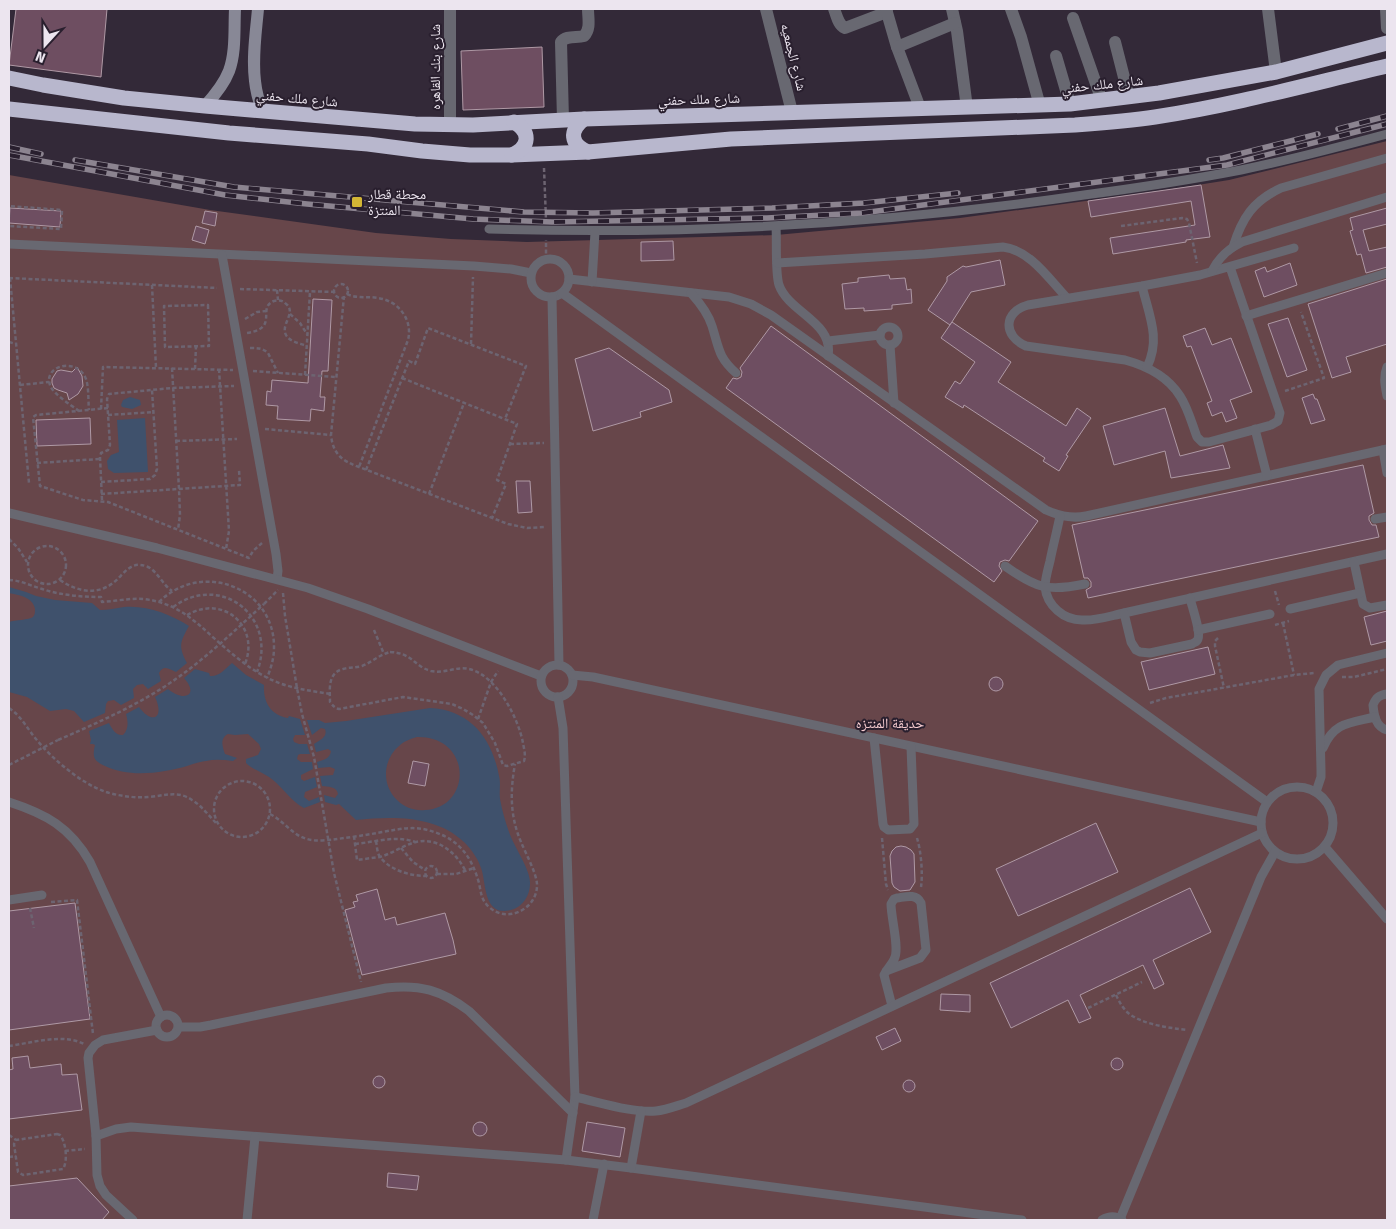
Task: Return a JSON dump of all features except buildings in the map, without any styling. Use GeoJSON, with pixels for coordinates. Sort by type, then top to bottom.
{"type":"FeatureCollection","features":[{"type":"Feature","properties":{"kind":"highway","name":"شارع ملك حفني"},"geometry":{"type":"LineString","coordinates":[[9,78],[124,98],[263,112],[450,125],[1070,104],[1168,92],[1276,72],[1387,44]]}},
{"type":"Feature","properties":{"kind":"highway"},"geometry":{"type":"LineString","coordinates":[[9,109],[210,131],[368,144],[422,151],[470,155],[512,155],[588,152],[741,139],[1116,122],[1156,117],[1237,101],[1387,66]]}},
{"type":"Feature","properties":{"kind":"highway"},"geometry":{"type":"LineString","coordinates":[[584,119],[577,124],[574,132],[575,141],[580,148],[588,152]]}},
{"type":"Feature","properties":{"kind":"highway"},"geometry":{"type":"LineString","coordinates":[[512,155],[520,151],[526,144],[526,135],[522,127],[514,122]]}},
{"type":"Feature","properties":{"kind":"street"},"geometry":{"type":"LineString","coordinates":[[206,106],[223,84],[230,70],[233,55],[235,9]]}},
{"type":"Feature","properties":{"kind":"street"},"geometry":{"type":"LineString","coordinates":[[258,9],[254,66],[255,81],[263,112]]}},
{"type":"Feature","properties":{"kind":"street","name":"شارع بنك القاهره"},"geometry":{"type":"LineString","coordinates":[[450,9],[450,125]]}},
{"type":"Feature","properties":{"kind":"street"},"geometry":{"type":"LineString","coordinates":[[563,120],[561,42],[564,39],[584,36],[588,32],[588,9]]}},
{"type":"Feature","properties":{"kind":"street","name":"شارع الجمعيه"},"geometry":{"type":"LineString","coordinates":[[766,9],[792,112]]}},
{"type":"Feature","properties":{"kind":"street"},"geometry":{"type":"LineString","coordinates":[[834,9],[839,24],[845,28],[886,10],[897,47],[920,108]]}},
{"type":"Feature","properties":{"kind":"street"},"geometry":{"type":"LineString","coordinates":[[952,9],[967,108]]}},
{"type":"Feature","properties":{"kind":"street"},"geometry":{"type":"LineString","coordinates":[[1011,9],[1021,37],[1040,106]]}},
{"type":"Feature","properties":{"kind":"street"},"geometry":{"type":"LineString","coordinates":[[1268,9],[1276,72]]}},
{"type":"Feature","properties":{"kind":"street"},"geometry":{"type":"LineString","coordinates":[[1386,9],[1387,28]]}},
{"type":"Feature","properties":{"kind":"street"},"geometry":{"type":"LineString","coordinates":[[1073,18],[1102,101]]}},
{"type":"Feature","properties":{"kind":"street"},"geometry":{"type":"LineString","coordinates":[[897,47],[955,23]]}},
{"type":"Feature","properties":{"kind":"street"},"geometry":{"type":"LineString","coordinates":[[1115,42],[1128,97]]}},
{"type":"Feature","properties":{"kind":"street"},"geometry":{"type":"LineString","coordinates":[[1056,56],[1070,104]]}},
{"type":"Feature","properties":{"kind":"lane"},"geometry":{"type":"LineString","coordinates":[[489,229],[595,232],[776,227],[869,221],[958,212],[1056,200],[1244,170],[1387,134]]}},
{"type":"Feature","properties":{"kind":"lane"},"geometry":{"type":"LineString","coordinates":[[1233,247],[1242,223],[1249,212],[1269,194],[1281,188],[1387,158]]}},
{"type":"Feature","properties":{"kind":"lane"},"geometry":{"type":"LineString","coordinates":[[1212,272],[1224,253],[1233,247],[1276,231],[1387,197]]}},
{"type":"Feature","properties":{"kind":"lane"},"geometry":{"type":"LineString","coordinates":[[776,227],[778,280],[782,292],[824,332],[828,340],[828,356]]}},
{"type":"Feature","properties":{"kind":"lane"},"geometry":{"type":"LineString","coordinates":[[592,282],[595,232]]}},
{"type":"Feature","properties":{"kind":"lane"},"geometry":{"type":"LineString","coordinates":[[9,244],[474,266],[504,268],[531,273]]}},
{"type":"Feature","properties":{"kind":"lane"},"geometry":{"type":"LineString","coordinates":[[777,263],[925,254],[1002,247],[1026,255],[1067,298]]}},
{"type":"Feature","properties":{"kind":"lane"},"geometry":{"type":"LineString","coordinates":[[1230,267],[1279,409],[1279,417],[1274,423],[1209,442],[1202,442],[1197,437],[1181,398],[1174,388],[1147,367],[1125,360],[1026,346],[1012,337],[1010,320],[1013,313],[1020,307],[1028,304],[1200,275],[1294,248]]}},
{"type":"Feature","properties":{"kind":"lane"},"geometry":{"type":"LineString","coordinates":[[222,254],[281,580]]}},
{"type":"Feature","properties":{"kind":"lane"},"geometry":{"type":"LineString","coordinates":[[546,260],[555,260],[564,265],[569,279],[562,293],[552,297],[542,296],[534,289],[530,279],[536,265],[546,260]]}},
{"type":"Feature","properties":{"kind":"lane"},"geometry":{"type":"LineString","coordinates":[[1246,316],[1387,273]]}},
{"type":"Feature","properties":{"kind":"lane"},"geometry":{"type":"LineString","coordinates":[[569,279],[729,297],[762,309],[1046,510],[1060,516],[1072,518],[1086,516],[1385,450],[1387,472]]}},
{"type":"Feature","properties":{"kind":"lane"},"geometry":{"type":"LineString","coordinates":[[1142,286],[1154,336],[1153,352],[1147,367]]}},
{"type":"Feature","properties":{"kind":"lane"},"geometry":{"type":"LineString","coordinates":[[562,293],[1267,802]]}},
{"type":"Feature","properties":{"kind":"lane"},"geometry":{"type":"LineString","coordinates":[[691,293],[707,314],[720,354],[736,374]]}},
{"type":"Feature","properties":{"kind":"lane"},"geometry":{"type":"LineString","coordinates":[[552,297],[560,664]]}},
{"type":"Feature","properties":{"kind":"lane"},"geometry":{"type":"LineString","coordinates":[[892,327],[898,333],[897,341],[890,345],[882,342],[880,334],[881,331],[892,327]]}},
{"type":"Feature","properties":{"kind":"lane"},"geometry":{"type":"LineString","coordinates":[[828,340],[880,334]]}},
{"type":"Feature","properties":{"kind":"lane"},"geometry":{"type":"LineString","coordinates":[[890,345],[894,403]]}},
{"type":"Feature","properties":{"kind":"lane"},"geometry":{"type":"LineString","coordinates":[[1387,367],[1384,377],[1387,396]]}},
{"type":"Feature","properties":{"kind":"lane"},"geometry":{"type":"LineString","coordinates":[[1255,429],[1267,476]]}},
{"type":"Feature","properties":{"kind":"lane"},"geometry":{"type":"LineString","coordinates":[[9,513],[281,580],[368,609],[541,676]]}},
{"type":"Feature","properties":{"kind":"lane"},"geometry":{"type":"LineString","coordinates":[[1060,516],[1045,587],[1051,603],[1061,614],[1083,620],[1124,613],[1387,554]]}},
{"type":"Feature","properties":{"kind":"lane"},"geometry":{"type":"LineString","coordinates":[[1375,519],[1387,517]]}},
{"type":"Feature","properties":{"kind":"lane"},"geometry":{"type":"LineString","coordinates":[[1354,562],[1360,593],[1366,607],[1374,608],[1387,605]]}},
{"type":"Feature","properties":{"kind":"lane"},"geometry":{"type":"LineString","coordinates":[[1005,566],[1029,582],[1045,587],[1064,588],[1085,584]]}},
{"type":"Feature","properties":{"kind":"lane"},"geometry":{"type":"LineString","coordinates":[[1290,609],[1360,593]]}},
{"type":"Feature","properties":{"kind":"lane"},"geometry":{"type":"LineString","coordinates":[[1124,613],[1133,646],[1136,650],[1150,653],[1195,643],[1199,638],[1190,598]]}},
{"type":"Feature","properties":{"kind":"lane"},"geometry":{"type":"LineString","coordinates":[[1198,630],[1270,614]]}},
{"type":"Feature","properties":{"kind":"lane"},"geometry":{"type":"LineString","coordinates":[[1316,792],[1320,778],[1319,696],[1322,681],[1326,674],[1338,665],[1387,653]]}},
{"type":"Feature","properties":{"kind":"lane"},"geometry":{"type":"LineString","coordinates":[[560,664],[567,668],[572,675],[571,689],[568,693],[558,697],[549,695],[542,689],[541,676],[546,668],[550,666],[560,664]]}},
{"type":"Feature","properties":{"kind":"lane"},"geometry":{"type":"LineString","coordinates":[[572,675],[593,677],[1261,822]]}},
{"type":"Feature","properties":{"kind":"lane"},"geometry":{"type":"LineString","coordinates":[[1387,694],[1380,696],[1374,701],[1373,705],[1378,725],[1380,728],[1387,730]]}},
{"type":"Feature","properties":{"kind":"lane"},"geometry":{"type":"LineString","coordinates":[[558,697],[564,728],[575,1097],[566,1160]]}},
{"type":"Feature","properties":{"kind":"lane"},"geometry":{"type":"LineString","coordinates":[[1321,751],[1327,738],[1336,729],[1348,723],[1375,717]]}},
{"type":"Feature","properties":{"kind":"lane"},"geometry":{"type":"LineString","coordinates":[[874,738],[884,827],[891,831],[908,830],[914,822],[911,746]]}},
{"type":"Feature","properties":{"kind":"lane"},"geometry":{"type":"LineString","coordinates":[[1306,788],[1316,792],[1325,800],[1332,811],[1333,830],[1325,847],[1314,856],[1301,859],[1287,858],[1275,852],[1267,843],[1262,832],[1262,812],[1267,802],[1284,789],[1306,788]]}},
{"type":"Feature","properties":{"kind":"lane"},"geometry":{"type":"LineString","coordinates":[[9,802],[36,811],[53,820],[68,832],[84,850],[161,1017]]}},
{"type":"Feature","properties":{"kind":"lane"},"geometry":{"type":"LineString","coordinates":[[575,1097],[641,1111],[656,1111],[686,1103],[1262,832]]}},
{"type":"Feature","properties":{"kind":"lane"},"geometry":{"type":"LineString","coordinates":[[1325,847],[1387,919]]}},
{"type":"Feature","properties":{"kind":"lane"},"geometry":{"type":"LineString","coordinates":[[1102,1220],[1110,1217],[1121,1219],[1261,877],[1275,852]]}},
{"type":"Feature","properties":{"kind":"lane"},"geometry":{"type":"LineString","coordinates":[[9,900],[42,894]]}},
{"type":"Feature","properties":{"kind":"lane"},"geometry":{"type":"LineString","coordinates":[[886,971],[920,958],[926,950],[920,902],[917,897],[894,899],[891,907],[896,953],[894,962],[886,971],[885,979],[892,1006]]}},
{"type":"Feature","properties":{"kind":"lane"},"geometry":{"type":"LineString","coordinates":[[179,1026],[211,1025],[386,988],[403,986],[421,987],[438,992],[454,1000],[469,1011],[573,1113]]}},
{"type":"Feature","properties":{"kind":"lane"},"geometry":{"type":"LineString","coordinates":[[169,1015],[176,1019],[179,1026],[178,1031],[171,1036],[163,1036],[157,1030],[157,1022],[161,1017],[169,1015]]}},
{"type":"Feature","properties":{"kind":"lane"},"geometry":{"type":"LineString","coordinates":[[133,1220],[106,1195],[100,1186],[97,1175],[97,1147],[88,1063],[89,1053],[93,1047],[103,1040],[157,1030]]}},
{"type":"Feature","properties":{"kind":"lane"},"geometry":{"type":"LineString","coordinates":[[631,1168],[641,1111]]}},
{"type":"Feature","properties":{"kind":"lane"},"geometry":{"type":"LineString","coordinates":[[96,1136],[116,1129],[131,1127],[566,1160],[1022,1220]]}},
{"type":"Feature","properties":{"kind":"lane"},"geometry":{"type":"LineString","coordinates":[[247,1220],[255,1136]]}},
{"type":"Feature","properties":{"kind":"lane"},"geometry":{"type":"LineString","coordinates":[[593,1220],[604,1164]]}},
{"type":"Feature","properties":{"kind":"path"},"geometry":{"type":"LineString","coordinates":[[543,154],[546,260]]}},
{"type":"Feature","properties":{"kind":"path"},"geometry":{"type":"LineString","coordinates":[[9,217],[9,206],[62,210],[61,229],[9,226]]}},
{"type":"Feature","properties":{"kind":"path"},"geometry":{"type":"LineString","coordinates":[[1121,226],[1182,218],[1187,219],[1200,275]]}},
{"type":"Feature","properties":{"kind":"path"},"geometry":{"type":"LineString","coordinates":[[470,345],[474,266]]}},
{"type":"Feature","properties":{"kind":"path"},"geometry":{"type":"LineString","coordinates":[[29,483],[9,278],[335,292]]}},
{"type":"Feature","properties":{"kind":"path"},"geometry":{"type":"LineString","coordinates":[[335,292],[336,287],[341,284],[348,289],[336,378],[331,435],[334,447],[341,458],[359,468],[518,527],[541,528],[557,526]]}},
{"type":"Feature","properties":{"kind":"path"},"geometry":{"type":"LineString","coordinates":[[152,285],[156,368]]}},
{"type":"Feature","properties":{"kind":"path"},"geometry":{"type":"LineString","coordinates":[[277,290],[278,300]]}},
{"type":"Feature","properties":{"kind":"path"},"geometry":{"type":"LineString","coordinates":[[305,375],[310,291]]}},
{"type":"Feature","properties":{"kind":"path"},"geometry":{"type":"LineString","coordinates":[[335,292],[340,297],[346,295],[373,297],[388,301],[399,308],[408,322],[408,340],[359,468]]}},
{"type":"Feature","properties":{"kind":"path"},"geometry":{"type":"LineString","coordinates":[[248,333],[256,332],[263,328],[267,308],[271,302],[278,300],[289,306],[290,314],[285,325],[285,333],[293,341],[307,346]]}},
{"type":"Feature","properties":{"kind":"path"},"geometry":{"type":"LineString","coordinates":[[1274,394],[1324,378],[1297,300]]}},
{"type":"Feature","properties":{"kind":"path"},"geometry":{"type":"LineString","coordinates":[[208,305],[210,346],[196,346],[165,347],[164,306],[208,305]]}},
{"type":"Feature","properties":{"kind":"path"},"geometry":{"type":"LineString","coordinates":[[246,319],[257,312],[266,311]]}},
{"type":"Feature","properties":{"kind":"path"},"geometry":{"type":"LineString","coordinates":[[290,314],[300,323],[308,336]]}},
{"type":"Feature","properties":{"kind":"path"},"geometry":{"type":"LineString","coordinates":[[366,470],[409,361],[415,364],[428,328],[526,366],[505,419]]}},
{"type":"Feature","properties":{"kind":"path"},"geometry":{"type":"LineString","coordinates":[[9,342],[16,344]]}},
{"type":"Feature","properties":{"kind":"path"},"geometry":{"type":"LineString","coordinates":[[195,369],[196,346]]}},
{"type":"Feature","properties":{"kind":"path"},"geometry":{"type":"LineString","coordinates":[[250,348],[265,350],[278,373]]}},
{"type":"Feature","properties":{"kind":"path"},"geometry":{"type":"LineString","coordinates":[[80,411],[55,392],[49,382],[52,373],[60,366],[71,366],[83,373],[87,382],[89,410]]}},
{"type":"Feature","properties":{"kind":"path"},"geometry":{"type":"LineString","coordinates":[[101,409],[103,367],[219,369],[336,378]]}},
{"type":"Feature","properties":{"kind":"path"},"geometry":{"type":"LineString","coordinates":[[172,368],[180,515],[178,530]]}},
{"type":"Feature","properties":{"kind":"path"},"geometry":{"type":"LineString","coordinates":[[219,369],[229,531],[226,549]]}},
{"type":"Feature","properties":{"kind":"path"},"geometry":{"type":"LineString","coordinates":[[402,378],[517,424],[497,480],[506,484],[492,518]]}},
{"type":"Feature","properties":{"kind":"path"},"geometry":{"type":"LineString","coordinates":[[20,384],[49,382]]}},
{"type":"Feature","properties":{"kind":"path"},"geometry":{"type":"LineString","coordinates":[[102,501],[100,459],[101,453],[108,450],[110,445],[107,396],[109,394],[172,388],[245,385]]}},
{"type":"Feature","properties":{"kind":"path"},"geometry":{"type":"LineString","coordinates":[[101,482],[150,479],[155,475],[157,469],[152,390]]}},
{"type":"Feature","properties":{"kind":"path"},"geometry":{"type":"LineString","coordinates":[[429,494],[464,403]]}},
{"type":"Feature","properties":{"kind":"path"},"geometry":{"type":"LineString","coordinates":[[108,408],[36,415],[33,417],[40,486],[83,500],[115,504],[249,558],[256,548],[273,534]]}},
{"type":"Feature","properties":{"kind":"path"},"geometry":{"type":"LineString","coordinates":[[108,415],[154,412]]}},
{"type":"Feature","properties":{"kind":"path"},"geometry":{"type":"LineString","coordinates":[[376,422],[384,425]]}},
{"type":"Feature","properties":{"kind":"path"},"geometry":{"type":"LineString","coordinates":[[253,428],[331,435]]}},
{"type":"Feature","properties":{"kind":"path"},"geometry":{"type":"LineString","coordinates":[[176,441],[237,438]]}},
{"type":"Feature","properties":{"kind":"path"},"geometry":{"type":"LineString","coordinates":[[510,444],[555,442]]}},
{"type":"Feature","properties":{"kind":"path"},"geometry":{"type":"LineString","coordinates":[[37,463],[100,459]]}},
{"type":"Feature","properties":{"kind":"path"},"geometry":{"type":"LineString","coordinates":[[101,494],[240,485],[239,470]]}},
{"type":"Feature","properties":{"kind":"path"},"geometry":{"type":"LineString","coordinates":[[9,539],[18,548],[27,562],[33,579],[40,583],[50,584],[60,580],[65,574],[66,562],[64,556],[55,547],[43,546],[38,548],[27,562]]}},
{"type":"Feature","properties":{"kind":"path"},"geometry":{"type":"LineString","coordinates":[[60,580],[79,590],[100,590],[112,584],[129,568],[141,565],[153,571],[172,591]]}},
{"type":"Feature","properties":{"kind":"path"},"geometry":{"type":"LineString","coordinates":[[9,580],[72,596],[101,597],[102,602],[134,599],[160,602],[187,614],[220,644],[266,678],[286,686],[330,694]]}},
{"type":"Feature","properties":{"kind":"path"},"geometry":{"type":"LineString","coordinates":[[9,765],[135,704],[185,672],[220,644],[264,604],[281,580]]}},
{"type":"Feature","properties":{"kind":"path"},"geometry":{"type":"LineString","coordinates":[[281,580],[297,688],[317,774],[327,840],[364,993]]}},
{"type":"Feature","properties":{"kind":"path"},"geometry":{"type":"LineString","coordinates":[[1273,580],[1279,606]]}},
{"type":"Feature","properties":{"kind":"path"},"geometry":{"type":"LineString","coordinates":[[160,602],[181,586],[201,581],[221,582],[240,589],[256,602],[268,618],[274,638],[273,658],[266,678]]}},
{"type":"Feature","properties":{"kind":"path"},"geometry":{"type":"LineString","coordinates":[[39,588],[40,583]]}},
{"type":"Feature","properties":{"kind":"path"},"geometry":{"type":"LineString","coordinates":[[173,607],[189,598],[207,595],[225,598],[241,606],[254,620],[261,636],[262,655],[257,672]]}},
{"type":"Feature","properties":{"kind":"path"},"geometry":{"type":"LineString","coordinates":[[187,614],[208,608],[222,610],[235,617],[247,636],[249,650],[245,664]]}},
{"type":"Feature","properties":{"kind":"path"},"geometry":{"type":"LineString","coordinates":[[1274,625],[1292,621]]}},
{"type":"Feature","properties":{"kind":"path"},"geometry":{"type":"LineString","coordinates":[[1283,623],[1294,675]]}},
{"type":"Feature","properties":{"kind":"path"},"geometry":{"type":"LineString","coordinates":[[374,630],[384,654]]}},
{"type":"Feature","properties":{"kind":"path"},"geometry":{"type":"LineString","coordinates":[[1219,638],[1215,641],[1214,646],[1224,688]]}},
{"type":"Feature","properties":{"kind":"path"},"geometry":{"type":"LineString","coordinates":[[390,652],[408,656],[424,668],[432,671],[447,672],[462,668],[469,669],[484,676],[491,682],[513,713],[522,738],[525,760],[522,763],[503,765],[495,743],[478,718],[452,704],[403,697],[339,708],[335,708],[330,702],[331,681],[336,672],[364,665],[390,652]]}},
{"type":"Feature","properties":{"kind":"path"},"geometry":{"type":"LineString","coordinates":[[478,718],[491,682],[504,662]]}},
{"type":"Feature","properties":{"kind":"path"},"geometry":{"type":"LineString","coordinates":[[1138,709],[1166,698],[1305,673],[1326,674],[1335,677],[1354,677],[1387,669]]}},
{"type":"Feature","properties":{"kind":"path"},"geometry":{"type":"LineString","coordinates":[[9,708],[19,716],[43,747],[78,778],[104,791],[133,797],[173,794],[186,796],[199,805],[222,830],[236,837],[251,836],[264,828],[270,814],[269,798],[252,782],[237,781],[229,783],[214,801],[213,809],[217,824]]}},
{"type":"Feature","properties":{"kind":"path"},"geometry":{"type":"LineString","coordinates":[[270,814],[280,819],[290,830],[302,837],[316,841],[403,828],[424,829],[434,832],[454,842],[471,860],[484,902],[497,912],[513,914],[521,912],[528,907],[533,900],[537,884],[520,840],[512,812],[511,796],[514,764]]}},
{"type":"Feature","properties":{"kind":"path"},"geometry":{"type":"LineString","coordinates":[[884,827],[882,841],[886,884],[894,899]]}},
{"type":"Feature","properties":{"kind":"path"},"geometry":{"type":"LineString","coordinates":[[912,827],[918,841],[922,879],[920,892],[917,897]]}},
{"type":"Feature","properties":{"kind":"path"},"geometry":{"type":"LineString","coordinates":[[354,836],[357,860],[380,856],[416,842]]}},
{"type":"Feature","properties":{"kind":"path"},"geometry":{"type":"LineString","coordinates":[[355,844],[403,838],[416,842],[431,842],[445,847],[457,857],[466,872]]}},
{"type":"Feature","properties":{"kind":"path"},"geometry":{"type":"LineString","coordinates":[[376,842],[380,856],[400,872],[432,878],[436,874],[446,875],[466,872],[474,868]]}},
{"type":"Feature","properties":{"kind":"path"},"geometry":{"type":"LineString","coordinates":[[401,848],[412,862],[426,870]]}},
{"type":"Feature","properties":{"kind":"path"},"geometry":{"type":"LineString","coordinates":[[426,870],[427,868],[436,868],[436,874]]}},
{"type":"Feature","properties":{"kind":"path"},"geometry":{"type":"LineString","coordinates":[[426,870],[427,876]]}},
{"type":"Feature","properties":{"kind":"path"},"geometry":{"type":"LineString","coordinates":[[28,897],[34,928]]}},
{"type":"Feature","properties":{"kind":"path"},"geometry":{"type":"LineString","coordinates":[[9,1046],[66,1039],[93,1047],[77,900],[49,902]]}},
{"type":"Feature","properties":{"kind":"path"},"geometry":{"type":"LineString","coordinates":[[1088,1008],[1142,982]]}},
{"type":"Feature","properties":{"kind":"path"},"geometry":{"type":"LineString","coordinates":[[1116,995],[1123,1008],[1133,1016],[1163,1027],[1198,1030]]}},
{"type":"Feature","properties":{"kind":"path"},"geometry":{"type":"LineString","coordinates":[[9,1135],[16,1140],[60,1135],[64,1139],[66,1164],[63,1169],[23,1175],[17,1169],[14,1144],[16,1140]]}},
{"type":"Feature","properties":{"kind":"path"},"geometry":{"type":"LineString","coordinates":[[65,1151],[97,1147]]}},
{"type":"Feature","properties":{"kind":"path"},"geometry":{"type":"LineString","coordinates":[[9,1157],[16,1156]]}},
{"type":"Feature","properties":{"kind":"green space","name":"حديقة المنتزه"},"geometry":{"type":"Polygon","coordinates":[[[1387,141],[1387,1220],[9,1220],[9,175],[210,210],[376,233],[451,239],[527,242],[776,235],[960,218],[1229,180],[1387,141]]]}},
{"type":"Feature","properties":{"kind":"water"},"geometry":{"type":"Polygon","coordinates":[[[130,397],[140,400],[141,405],[132,409],[122,407],[123,400],[130,397]]]}},
{"type":"Feature","properties":{"kind":"water"},"geometry":{"type":"Polygon","coordinates":[[[145,418],[148,472],[114,473],[108,469],[107,461],[111,455],[119,452],[117,420],[145,418]]]}},
{"type":"Feature","properties":{"kind":"water"},"geometry":{"type":"Polygon","coordinates":[[[9,587],[55,600],[92,603],[100,610],[141,607],[166,614],[189,626],[181,644],[187,663],[176,672],[167,668],[162,669],[159,673],[161,681],[148,689],[143,684],[137,685],[133,689],[134,698],[121,705],[114,700],[108,701],[105,713],[84,722],[74,711],[66,709],[50,711],[27,697],[9,692],[9,622],[33,617],[35,609],[29,599],[9,593],[9,587]]]}},
{"type":"Feature","properties":{"kind":"water"},"geometry":{"type":"Polygon","coordinates":[[[232,663],[246,675],[264,685],[266,702],[272,710],[288,718],[289,716],[300,719],[305,735],[295,735],[293,739],[294,742],[299,744],[307,744],[310,754],[300,754],[297,759],[301,762],[312,762],[313,769],[301,775],[301,779],[304,781],[315,777],[317,787],[305,792],[304,797],[309,801],[319,797],[320,802],[304,808],[295,802],[273,780],[248,765],[246,759],[258,755],[261,749],[259,744],[248,734],[228,734],[225,736],[223,745],[225,754],[237,758],[233,761],[209,760],[167,771],[135,773],[114,770],[96,761],[94,756],[95,745],[90,744],[89,731],[109,723],[116,733],[123,735],[128,725],[126,714],[139,707],[148,716],[156,717],[159,710],[155,697],[168,689],[179,695],[188,695],[190,693],[189,684],[184,678],[195,669],[213,676],[222,672],[232,663]]]}},
{"type":"Feature","properties":{"kind":"water"},"geometry":{"type":"Polygon","coordinates":[[[430,708],[457,714],[477,728],[485,738],[496,762],[500,779],[500,799],[505,820],[511,838],[530,878],[529,892],[519,906],[511,910],[502,911],[491,905],[486,892],[481,867],[475,855],[453,833],[427,822],[413,819],[384,818],[356,820],[339,804],[325,802],[324,795],[335,798],[338,794],[334,788],[322,786],[320,776],[333,775],[335,769],[330,767],[318,768],[317,762],[328,757],[331,751],[328,749],[316,752],[314,744],[321,740],[326,732],[325,729],[321,728],[312,735],[307,720],[319,720],[325,723],[430,708]],[[417,737],[410,739],[394,751],[387,765],[386,780],[388,787],[397,800],[410,808],[425,810],[440,806],[451,798],[458,786],[460,772],[457,759],[448,748],[435,740],[417,737]]]}},
{"type":"Feature","properties":{"kind":"railway"},"geometry":{"type":"LineString","coordinates":[[1338,129],[1387,116]]}},
{"type":"Feature","properties":{"kind":"railway"},"geometry":{"type":"LineString","coordinates":[[9,155],[225,195],[473,219],[552,222],[767,218],[862,213],[1227,165],[1387,124]]}},
{"type":"Feature","properties":{"kind":"railway"},"geometry":{"type":"LineString","coordinates":[[1209,160],[1318,134]]}},
{"type":"Feature","properties":{"kind":"railway"},"geometry":{"type":"LineString","coordinates":[[9,147],[41,154]]}},
{"type":"Feature","properties":{"kind":"railway"},"geometry":{"type":"LineString","coordinates":[[75,160],[234,187],[524,212],[593,213],[772,208],[864,203],[958,193]]}},
{"type":"Feature","properties":{"kind":"place","name":"محطة قطار المنتزة"},"geometry":{"type":"Point","coordinates":[357,202]}}]}
